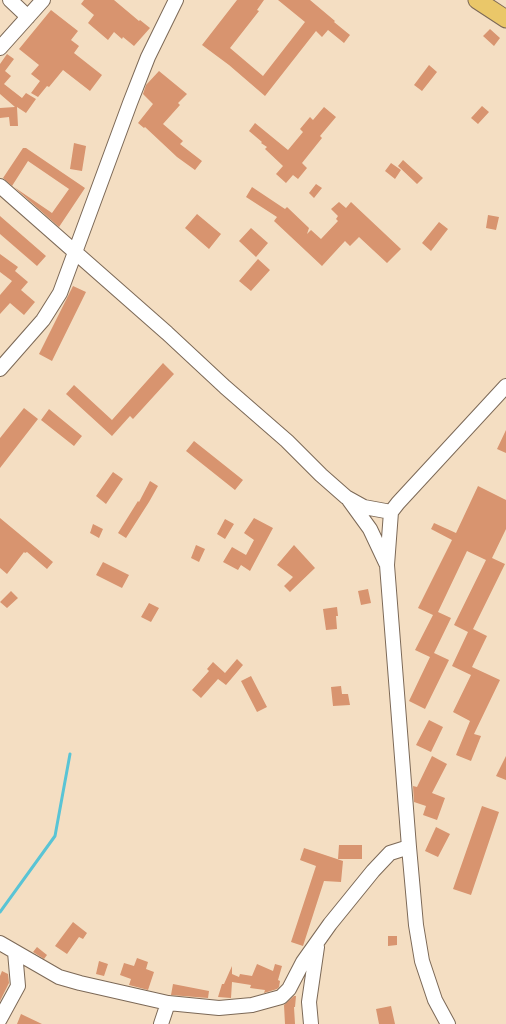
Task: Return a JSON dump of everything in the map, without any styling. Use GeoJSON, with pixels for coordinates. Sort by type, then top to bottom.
{"type":"FeatureCollection","features":[{"type":"Feature","properties":{"kind":"main road"},"geometry":{"type":"LineString","coordinates":[[476,0],[506,19]]}},
{"type":"Feature","properties":{"kind":"street"},"geometry":{"type":"LineString","coordinates":[[10,0],[28,17]]}},
{"type":"Feature","properties":{"kind":"street"},"geometry":{"type":"LineString","coordinates":[[0,48],[43,0]]}},
{"type":"Feature","properties":{"kind":"street"},"geometry":{"type":"LineString","coordinates":[[0,369],[43,320],[60,293],[148,57],[176,0]]}},
{"type":"Feature","properties":{"kind":"street"},"geometry":{"type":"LineString","coordinates":[[0,186],[288,441],[321,475],[346,497],[370,529],[387,565]]}},
{"type":"Feature","properties":{"kind":"street"},"geometry":{"type":"LineString","coordinates":[[448,1024],[435,1000],[422,961],[416,925],[387,565],[392,512],[398,503],[506,386]]}},
{"type":"Feature","properties":{"kind":"street"},"geometry":{"type":"LineString","coordinates":[[346,497],[364,506],[392,512]]}},
{"type":"Feature","properties":{"kind":"street"},"geometry":{"type":"LineString","coordinates":[[0,943],[59,977],[168,1003],[219,1008],[252,1005],[280,997],[289,989],[303,962],[330,924],[373,871],[390,853],[409,847]]}},
{"type":"Feature","properties":{"kind":"street"},"geometry":{"type":"LineString","coordinates":[[311,1024],[309,1002],[318,942]]}},
{"type":"Feature","properties":{"kind":"street"},"geometry":{"type":"LineString","coordinates":[[0,1019],[18,986],[15,952]]}},
{"type":"Feature","properties":{"kind":"street"},"geometry":{"type":"LineString","coordinates":[[161,1024],[168,1003]]}},
{"type":"Feature","properties":{"kind":"building"},"geometry":{"type":"Polygon","coordinates":[[[84,0],[114,0],[139,21],[140,20],[150,28],[134,46],[114,32],[108,40],[88,23],[94,15],[81,4],[84,0]]]}},
{"type":"Feature","properties":{"kind":"building"},"geometry":{"type":"Polygon","coordinates":[[[237,0],[264,0],[257,10],[259,11],[230,48],[263,76],[305,22],[278,0],[310,0],[350,35],[344,43],[328,30],[322,37],[316,31],[265,96],[229,65],[202,45],[237,0]]]}},
{"type":"Feature","properties":{"kind":"building"},"geometry":{"type":"Polygon","coordinates":[[[51,10],[78,31],[71,40],[79,46],[74,53],[102,75],[90,91],[63,70],[49,87],[47,86],[38,97],[31,93],[40,81],[31,74],[39,65],[19,49],[51,10]]]}},
{"type":"Feature","properties":{"kind":"building"},"geometry":{"type":"Polygon","coordinates":[[[490,29],[500,38],[494,46],[483,36],[490,29]]]}},
{"type":"Feature","properties":{"kind":"building"},"geometry":{"type":"Polygon","coordinates":[[[7,54],[14,59],[5,71],[11,76],[4,84],[22,98],[26,93],[36,99],[26,113],[17,107],[18,126],[10,126],[9,117],[0,118],[0,108],[15,107],[0,94],[0,64],[7,54]]]}},
{"type":"Feature","properties":{"kind":"building"},"geometry":{"type":"Polygon","coordinates":[[[429,65],[437,72],[422,91],[414,85],[429,65]]]}},
{"type":"Feature","properties":{"kind":"building"},"geometry":{"type":"Polygon","coordinates":[[[159,71],[187,94],[178,103],[180,105],[163,124],[183,141],[180,144],[202,161],[195,170],[177,157],[145,127],[144,128],[138,123],[153,104],[143,94],[146,85],[159,71]]]}},
{"type":"Feature","properties":{"kind":"building"},"geometry":{"type":"Polygon","coordinates":[[[482,106],[489,112],[478,124],[471,118],[482,106]]]}},
{"type":"Feature","properties":{"kind":"building"},"geometry":{"type":"Polygon","coordinates":[[[324,107],[336,117],[320,136],[322,138],[302,163],[307,168],[298,179],[293,175],[286,183],[276,174],[283,166],[265,149],[267,147],[249,131],[255,123],[288,150],[303,132],[300,129],[310,117],[313,120],[324,107]]]}},
{"type":"Feature","properties":{"kind":"building"},"geometry":{"type":"Polygon","coordinates":[[[74,143],[86,146],[82,171],[70,169],[74,143]]]}},
{"type":"Feature","properties":{"kind":"building"},"geometry":{"type":"Polygon","coordinates":[[[23,148],[26,148],[85,188],[59,227],[14,187],[52,213],[69,189],[28,161],[12,186],[3,178],[23,148]]]}},
{"type":"Feature","properties":{"kind":"building"},"geometry":{"type":"Polygon","coordinates":[[[403,160],[423,178],[417,184],[398,166],[403,160]]]}},
{"type":"Feature","properties":{"kind":"building"},"geometry":{"type":"Polygon","coordinates":[[[391,163],[401,170],[395,179],[385,171],[391,163]]]}},
{"type":"Feature","properties":{"kind":"building"},"geometry":{"type":"Polygon","coordinates":[[[316,184],[322,188],[314,198],[309,193],[316,184]]]}},
{"type":"Feature","properties":{"kind":"building"},"geometry":{"type":"Polygon","coordinates":[[[252,187],[285,209],[287,207],[309,228],[307,234],[311,230],[321,239],[338,221],[336,219],[338,216],[331,209],[339,202],[346,208],[351,202],[401,249],[387,263],[359,237],[350,246],[345,241],[322,266],[274,221],[277,217],[246,197],[252,187]]]}},
{"type":"Feature","properties":{"kind":"building"},"geometry":{"type":"Polygon","coordinates":[[[197,214],[221,234],[209,249],[185,228],[197,214]]]}},
{"type":"Feature","properties":{"kind":"building"},"geometry":{"type":"Polygon","coordinates":[[[488,215],[499,217],[496,230],[486,228],[488,215]]]}},
{"type":"Feature","properties":{"kind":"building"},"geometry":{"type":"Polygon","coordinates":[[[0,216],[46,256],[37,266],[0,234],[0,216]]]}},
{"type":"Feature","properties":{"kind":"building"},"geometry":{"type":"Polygon","coordinates":[[[439,222],[448,229],[431,251],[422,243],[439,222]]]}},
{"type":"Feature","properties":{"kind":"building"},"geometry":{"type":"Polygon","coordinates":[[[251,228],[268,243],[256,257],[239,241],[251,228]]]}},
{"type":"Feature","properties":{"kind":"building"},"geometry":{"type":"Polygon","coordinates":[[[0,254],[18,267],[15,271],[28,282],[21,290],[35,302],[24,315],[10,303],[0,314],[0,295],[12,281],[0,272],[0,254]]]}},
{"type":"Feature","properties":{"kind":"building"},"geometry":{"type":"Polygon","coordinates":[[[258,259],[270,270],[251,291],[239,281],[258,259]]]}},
{"type":"Feature","properties":{"kind":"building"},"geometry":{"type":"Polygon","coordinates":[[[73,286],[86,292],[52,361],[39,354],[73,286]]]}},
{"type":"Feature","properties":{"kind":"building"},"geometry":{"type":"Polygon","coordinates":[[[163,363],[174,374],[133,419],[130,416],[112,436],[66,394],[74,385],[112,420],[163,363]]]}},
{"type":"Feature","properties":{"kind":"building"},"geometry":{"type":"Polygon","coordinates":[[[24,408],[38,419],[0,468],[0,438],[24,408]]]}},
{"type":"Feature","properties":{"kind":"building"},"geometry":{"type":"Polygon","coordinates":[[[49,409],[82,436],[74,446],[41,420],[49,409]]]}},
{"type":"Feature","properties":{"kind":"building"},"geometry":{"type":"Polygon","coordinates":[[[506,430],[506,453],[497,449],[506,430]]]}},
{"type":"Feature","properties":{"kind":"building"},"geometry":{"type":"Polygon","coordinates":[[[194,441],[243,480],[235,490],[186,451],[194,441]]]}},
{"type":"Feature","properties":{"kind":"building"},"geometry":{"type":"Polygon","coordinates":[[[113,472],[123,479],[106,504],[96,496],[113,472]]]}},
{"type":"Feature","properties":{"kind":"building"},"geometry":{"type":"Polygon","coordinates":[[[150,481],[158,486],[126,538],[118,533],[138,501],[139,502],[150,481]]]}},
{"type":"Feature","properties":{"kind":"building"},"geometry":{"type":"Polygon","coordinates":[[[478,486],[506,500],[506,529],[492,558],[505,564],[473,629],[487,636],[472,667],[500,680],[474,734],[481,736],[471,761],[456,755],[470,721],[453,712],[471,675],[452,666],[468,632],[454,625],[486,560],[467,551],[438,612],[451,618],[434,653],[449,660],[425,709],[409,701],[430,657],[415,650],[433,615],[418,608],[452,540],[431,529],[434,523],[456,533],[478,486]]]}},
{"type":"Feature","properties":{"kind":"building"},"geometry":{"type":"Polygon","coordinates":[[[0,518],[53,562],[47,569],[27,552],[24,552],[7,574],[0,568],[0,518]]]}},
{"type":"Feature","properties":{"kind":"building"},"geometry":{"type":"Polygon","coordinates":[[[254,518],[273,528],[250,571],[241,565],[238,570],[223,562],[232,547],[246,555],[254,540],[244,533],[254,518]]]}},
{"type":"Feature","properties":{"kind":"building"},"geometry":{"type":"Polygon","coordinates":[[[225,519],[234,524],[225,539],[217,534],[225,519]]]}},
{"type":"Feature","properties":{"kind":"building"},"geometry":{"type":"Polygon","coordinates":[[[93,524],[103,529],[99,538],[90,533],[93,524]]]}},
{"type":"Feature","properties":{"kind":"building"},"geometry":{"type":"Polygon","coordinates":[[[196,545],[205,549],[199,562],[191,558],[196,545]]]}},
{"type":"Feature","properties":{"kind":"building"},"geometry":{"type":"Polygon","coordinates":[[[294,545],[315,568],[290,592],[284,586],[293,577],[277,565],[294,545]]]}},
{"type":"Feature","properties":{"kind":"building"},"geometry":{"type":"Polygon","coordinates":[[[103,562],[129,575],[122,588],[96,575],[103,562]]]}},
{"type":"Feature","properties":{"kind":"building"},"geometry":{"type":"Polygon","coordinates":[[[368,589],[371,603],[361,605],[358,591],[368,589]]]}},
{"type":"Feature","properties":{"kind":"building"},"geometry":{"type":"Polygon","coordinates":[[[11,591],[18,598],[7,608],[0,602],[11,591]]]}},
{"type":"Feature","properties":{"kind":"building"},"geometry":{"type":"Polygon","coordinates":[[[149,603],[159,608],[151,622],[141,617],[149,603]]]}},
{"type":"Feature","properties":{"kind":"building"},"geometry":{"type":"Polygon","coordinates":[[[337,607],[337,629],[326,630],[323,609],[337,607]]]}},
{"type":"Feature","properties":{"kind":"building"},"geometry":{"type":"Polygon","coordinates":[[[237,659],[243,665],[226,685],[218,679],[201,698],[192,690],[209,671],[207,669],[213,662],[225,673],[237,659]]]}},
{"type":"Feature","properties":{"kind":"building"},"geometry":{"type":"Polygon","coordinates":[[[251,676],[267,707],[257,712],[241,681],[251,676]]]}},
{"type":"Feature","properties":{"kind":"building"},"geometry":{"type":"Polygon","coordinates":[[[341,686],[342,694],[348,694],[350,705],[333,706],[331,687],[341,686]]]}},
{"type":"Feature","properties":{"kind":"building"},"geometry":{"type":"Polygon","coordinates":[[[429,720],[443,727],[431,752],[416,745],[429,720]]]}},
{"type":"Feature","properties":{"kind":"building"},"geometry":{"type":"Polygon","coordinates":[[[432,756],[447,764],[432,793],[445,798],[437,820],[423,815],[426,806],[414,802],[413,786],[417,787],[432,756]]]}},
{"type":"Feature","properties":{"kind":"building"},"geometry":{"type":"Polygon","coordinates":[[[506,756],[506,780],[496,776],[506,756]]]}},
{"type":"Feature","properties":{"kind":"building"},"geometry":{"type":"Polygon","coordinates":[[[482,806],[499,812],[471,895],[453,889],[482,806]]]}},
{"type":"Feature","properties":{"kind":"building"},"geometry":{"type":"Polygon","coordinates":[[[436,827],[450,834],[438,857],[425,851],[436,827]]]}},
{"type":"Feature","properties":{"kind":"building"},"geometry":{"type":"Polygon","coordinates":[[[339,845],[362,845],[362,859],[338,859],[339,845]]]}},
{"type":"Feature","properties":{"kind":"building"},"geometry":{"type":"Polygon","coordinates":[[[304,848],[343,861],[341,882],[324,881],[303,946],[291,942],[316,866],[300,860],[304,848]]]}},
{"type":"Feature","properties":{"kind":"building"},"geometry":{"type":"Polygon","coordinates":[[[73,922],[87,933],[83,939],[79,937],[67,954],[55,946],[73,922]]]}},
{"type":"Feature","properties":{"kind":"building"},"geometry":{"type":"Polygon","coordinates":[[[388,936],[397,936],[397,945],[388,946],[388,936]]]}},
{"type":"Feature","properties":{"kind":"building"},"geometry":{"type":"Polygon","coordinates":[[[37,947],[47,955],[44,959],[33,952],[37,947]]]}},
{"type":"Feature","properties":{"kind":"building"},"geometry":{"type":"Polygon","coordinates":[[[137,958],[148,962],[146,969],[154,972],[148,990],[129,985],[131,979],[120,975],[124,963],[134,966],[137,958]]]}},
{"type":"Feature","properties":{"kind":"building"},"geometry":{"type":"Polygon","coordinates":[[[99,961],[108,964],[104,976],[96,974],[99,961]]]}},
{"type":"Feature","properties":{"kind":"building"},"geometry":{"type":"Polygon","coordinates":[[[257,964],[273,971],[275,964],[282,966],[278,980],[280,981],[279,987],[277,989],[264,993],[265,990],[250,988],[251,985],[232,982],[231,998],[218,997],[222,984],[224,984],[232,966],[232,974],[239,977],[240,974],[252,976],[257,964]]]}},
{"type":"Feature","properties":{"kind":"building"},"geometry":{"type":"Polygon","coordinates":[[[2,971],[8,974],[9,983],[0,1001],[0,976],[2,971]]]}},
{"type":"Feature","properties":{"kind":"building"},"geometry":{"type":"Polygon","coordinates":[[[173,984],[209,991],[208,998],[171,995],[173,984]]]}},
{"type":"Feature","properties":{"kind":"building"},"geometry":{"type":"Polygon","coordinates":[[[296,996],[294,1007],[295,1024],[285,1024],[284,1005],[296,996]]]}},
{"type":"Feature","properties":{"kind":"building"},"geometry":{"type":"Polygon","coordinates":[[[391,1006],[395,1024],[379,1024],[376,1009],[391,1006]]]}},
{"type":"Feature","properties":{"kind":"building"},"geometry":{"type":"Polygon","coordinates":[[[21,1014],[42,1024],[17,1024],[21,1014]]]}},
{"type":"Feature","properties":{"kind":"waterway"},"geometry":{"type":"LineString","coordinates":[[0,912],[55,836],[70,754]]}}]}
